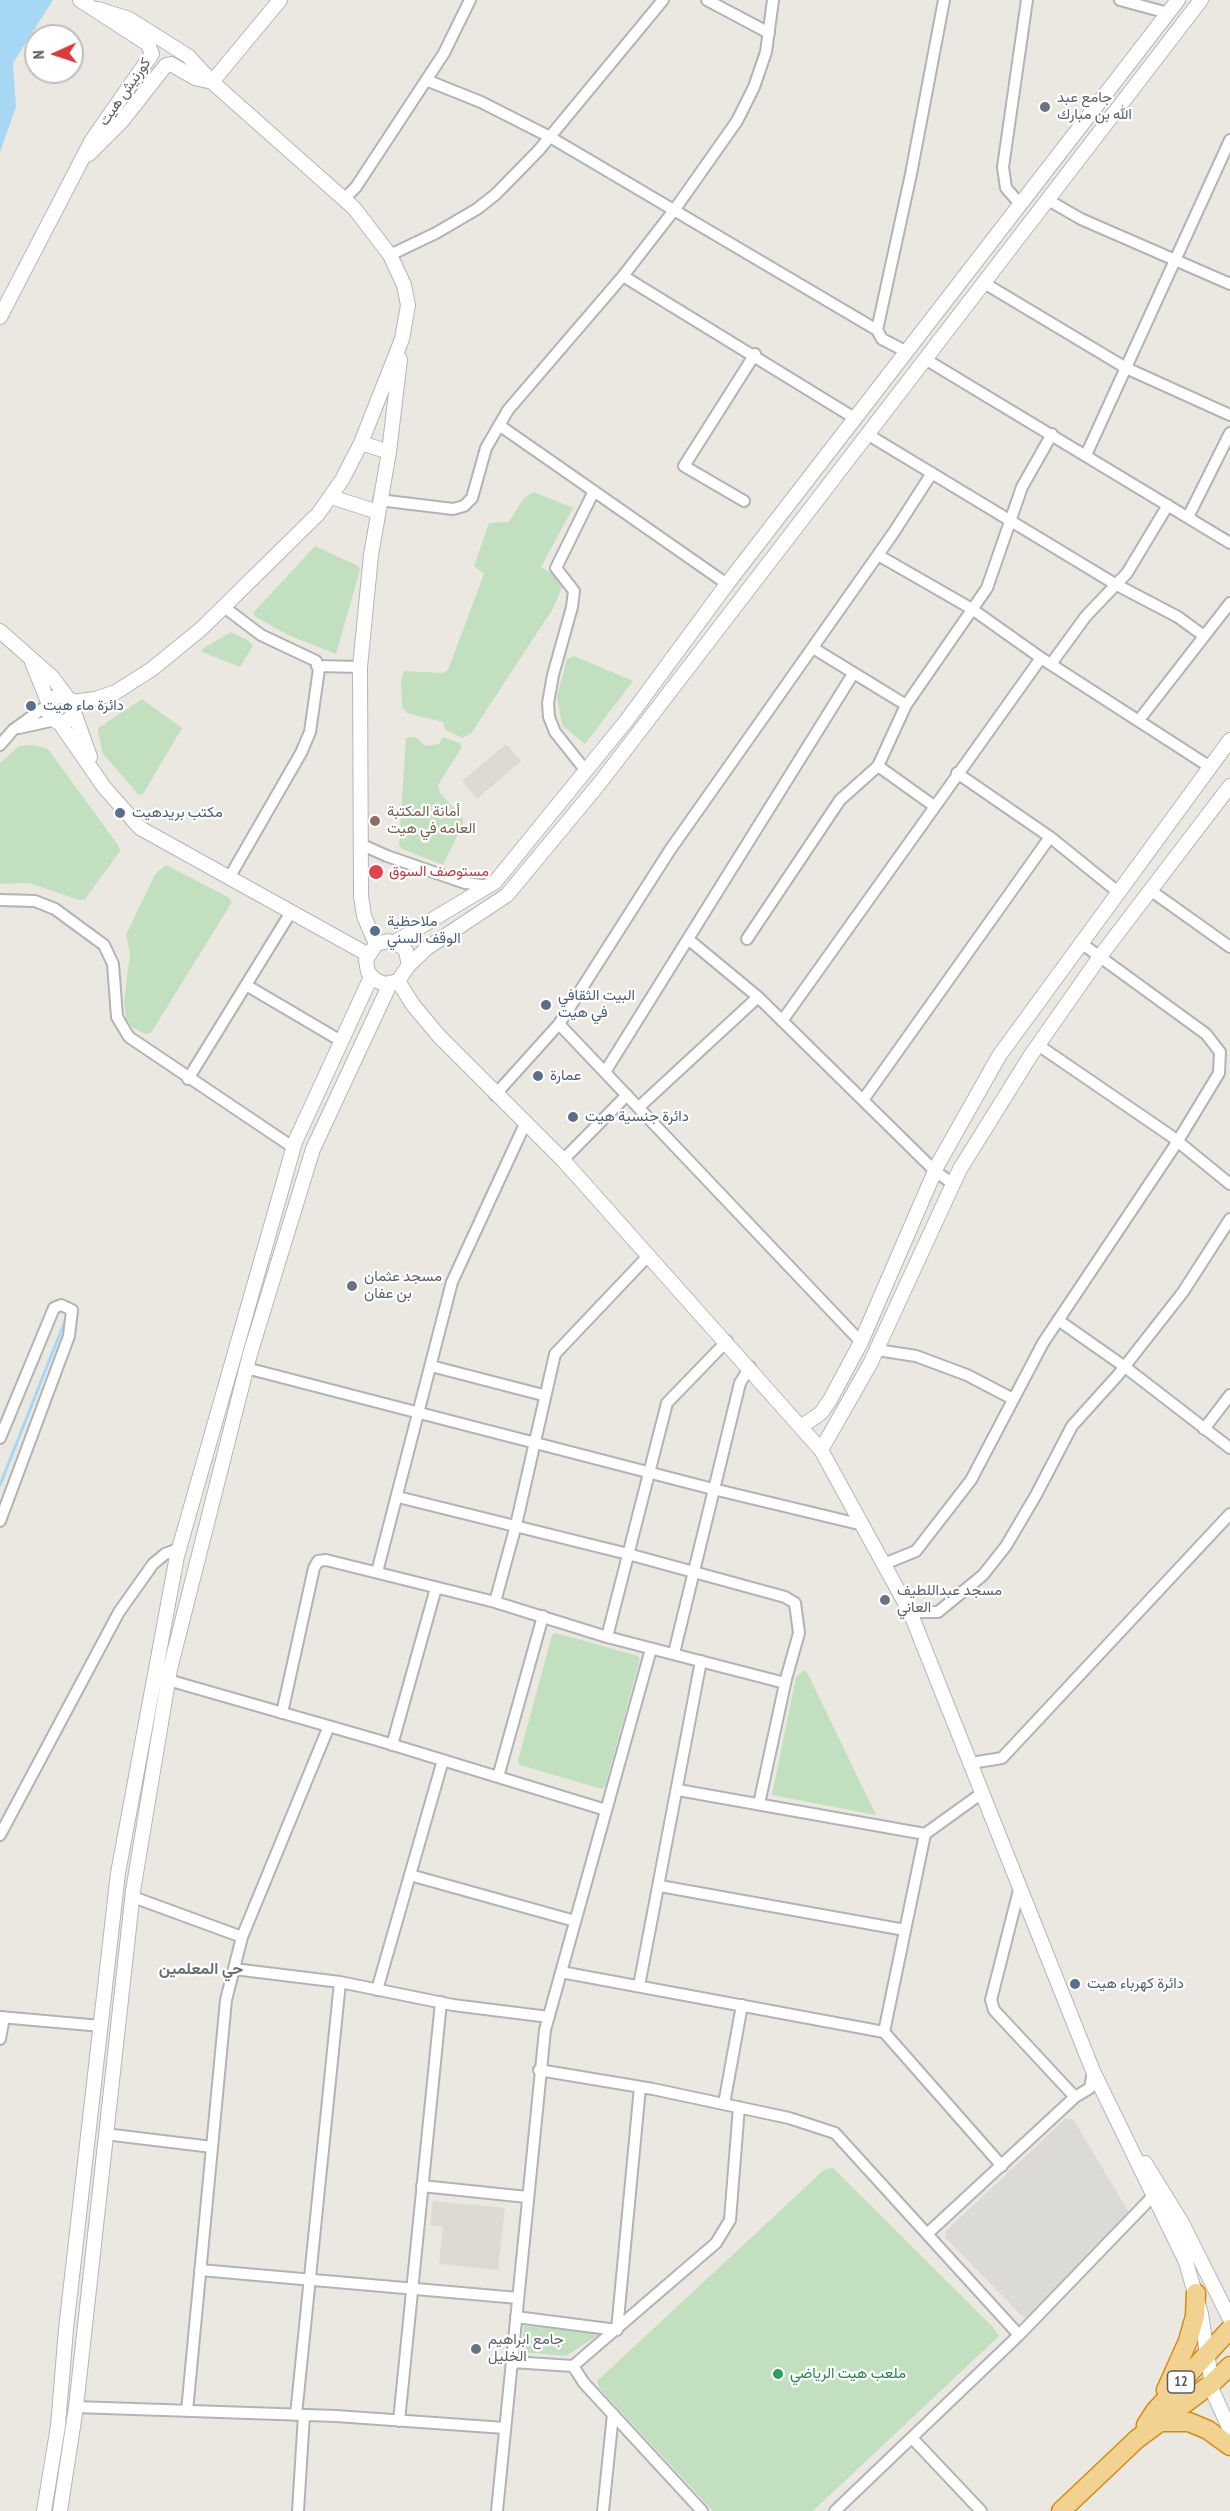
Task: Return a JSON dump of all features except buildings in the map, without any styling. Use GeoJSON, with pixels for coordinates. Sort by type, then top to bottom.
{"type":"FeatureCollection","features":[{"type":"Feature","properties":{"kind":"highway"},"geometry":{"type":"LineString","coordinates":[[1196,2293],[1195,2316],[1188,2341],[1157,2416],[1189,2422],[1208,2430],[1230,2446]]}},
{"type":"Feature","properties":{"kind":"highway","name":"12"},"geometry":{"type":"LineString","coordinates":[[1061,2511],[1137,2439],[1207,2353],[1230,2329]]}},
{"type":"Feature","properties":{"kind":"highway","name":"12"},"geometry":{"type":"LineString","coordinates":[[1157,2416],[1212,2384],[1230,2366]]}},
{"type":"Feature","properties":{"kind":"main road"},"geometry":{"type":"LineString","coordinates":[[80,0],[98,9],[129,19],[178,48],[197,64],[212,82],[344,199],[390,255],[404,285],[408,305],[389,452],[378,506],[360,667],[362,906],[372,949]]}},
{"type":"Feature","properties":{"kind":"main road"},"geometry":{"type":"LineString","coordinates":[[212,82],[280,0]]}},
{"type":"Feature","properties":{"kind":"main road"},"geometry":{"type":"LineString","coordinates":[[395,942],[495,882],[586,771],[727,584],[1178,0]]}},
{"type":"Feature","properties":{"kind":"main road"},"geometry":{"type":"LineString","coordinates":[[60,2511],[76,2407],[133,1897],[168,1680],[246,1368],[313,1149],[394,983],[427,948],[507,895],[598,784],[1201,0]]}},
{"type":"Feature","properties":{"kind":"main road","name":"كورنيش هيت"},"geometry":{"type":"LineString","coordinates":[[0,317],[105,119],[152,54],[150,46],[98,9]]}},
{"type":"Feature","properties":{"kind":"main road","name":"كورنيش هيت"},"geometry":{"type":"LineString","coordinates":[[81,162],[122,121],[166,65],[171,64],[195,78],[212,82]]}},
{"type":"Feature","properties":{"kind":"main road"},"geometry":{"type":"LineString","coordinates":[[49,704],[56,696],[71,704],[95,699],[126,687],[177,649],[308,526],[331,497],[362,443],[402,339]]}},
{"type":"Feature","properties":{"kind":"main road"},"geometry":{"type":"LineString","coordinates":[[362,443],[389,452]]}},
{"type":"Feature","properties":{"kind":"main road"},"geometry":{"type":"LineString","coordinates":[[331,497],[378,506]]}},
{"type":"Feature","properties":{"kind":"main road"},"geometry":{"type":"LineString","coordinates":[[0,631],[30,657],[71,704],[96,773]]}},
{"type":"Feature","properties":{"kind":"main road"},"geometry":{"type":"LineString","coordinates":[[30,657],[49,704],[48,712],[140,828],[291,912],[372,949]]}},
{"type":"Feature","properties":{"kind":"main road"},"geometry":{"type":"LineString","coordinates":[[57,721],[66,721],[71,704]]}},
{"type":"Feature","properties":{"kind":"main road"},"geometry":{"type":"LineString","coordinates":[[802,1426],[820,1413],[831,1400],[861,1342],[935,1171],[999,1056],[1230,740]]}},
{"type":"Feature","properties":{"kind":"main road"},"geometry":{"type":"LineString","coordinates":[[821,1450],[877,1350],[953,1184],[1038,1045],[1101,956],[1230,786]]}},
{"type":"Feature","properties":{"kind":"main road"},"geometry":{"type":"LineString","coordinates":[[409,965],[406,951],[395,942],[382,941],[372,949],[366,966],[371,977],[380,983],[394,983],[495,1095],[563,1160],[727,1341],[821,1450],[910,1612],[1093,2071],[1186,2262],[1196,2293],[1215,2400],[1230,2430]]}},
{"type":"Feature","properties":{"kind":"main road"},"geometry":{"type":"LineString","coordinates":[[44,2511],[58,2426],[66,2329],[118,1873],[178,1549],[294,1148],[371,977]]}},
{"type":"Feature","properties":{"kind":"main road"},"geometry":{"type":"LineString","coordinates":[[193,1497],[212,1502]]}},
{"type":"Feature","properties":{"kind":"main road"},"geometry":{"type":"LineString","coordinates":[[1117,2122],[1182,2223],[1230,2319]]}},
{"type":"Feature","properties":{"kind":"street"},"geometry":{"type":"LineString","coordinates":[[344,199],[356,187],[444,53],[470,0]]}},
{"type":"Feature","properties":{"kind":"street"},"geometry":{"type":"LineString","coordinates":[[390,255],[436,233],[477,209],[496,194],[550,137],[663,0]]}},
{"type":"Feature","properties":{"kind":"street"},"geometry":{"type":"LineString","coordinates":[[707,0],[770,33]]}},
{"type":"Feature","properties":{"kind":"street"},"geometry":{"type":"LineString","coordinates":[[378,506],[453,509],[464,506],[472,498],[486,448],[499,425],[519,397],[623,276],[727,137],[746,104],[760,70],[770,33],[772,0]]}},
{"type":"Feature","properties":{"kind":"street"},"geometry":{"type":"LineString","coordinates":[[877,330],[911,174],[944,0]]}},
{"type":"Feature","properties":{"kind":"street"},"geometry":{"type":"LineString","coordinates":[[1021,205],[1006,188],[1003,167],[1027,0]]}},
{"type":"Feature","properties":{"kind":"street"},"geometry":{"type":"LineString","coordinates":[[1120,0],[1168,13]]}},
{"type":"Feature","properties":{"kind":"street"},"geometry":{"type":"LineString","coordinates":[[426,80],[481,102],[550,137],[877,330],[882,339],[907,352]]}},
{"type":"Feature","properties":{"kind":"street"},"geometry":{"type":"LineString","coordinates":[[1086,454],[1230,140]]}},
{"type":"Feature","properties":{"kind":"street"},"geometry":{"type":"LineString","coordinates":[[1044,176],[1053,194],[1081,219],[1230,284]]}},
{"type":"Feature","properties":{"kind":"street"},"geometry":{"type":"LineString","coordinates":[[623,276],[755,354],[856,419]]}},
{"type":"Feature","properties":{"kind":"street"},"geometry":{"type":"LineString","coordinates":[[984,283],[1126,368],[1230,415]]}},
{"type":"Feature","properties":{"kind":"street"},"geometry":{"type":"LineString","coordinates":[[744,501],[684,466],[755,354]]}},
{"type":"Feature","properties":{"kind":"street"},"geometry":{"type":"LineString","coordinates":[[925,359],[1086,454],[1230,543]]}},
{"type":"Feature","properties":{"kind":"street"},"geometry":{"type":"LineString","coordinates":[[499,425],[727,584]]}},
{"type":"Feature","properties":{"kind":"street"},"geometry":{"type":"LineString","coordinates":[[1188,517],[1230,433]]}},
{"type":"Feature","properties":{"kind":"street"},"geometry":{"type":"LineString","coordinates":[[867,434],[1115,584],[1178,617],[1204,636]]}},
{"type":"Feature","properties":{"kind":"street"},"geometry":{"type":"LineString","coordinates":[[747,939],[840,800],[878,766],[906,705],[987,588],[1022,487],[1052,434]]}},
{"type":"Feature","properties":{"kind":"street"},"geometry":{"type":"LineString","coordinates":[[495,1095],[559,1024],[670,850],[878,555],[932,472]]}},
{"type":"Feature","properties":{"kind":"street"},"geometry":{"type":"LineString","coordinates":[[586,771],[555,732],[549,717],[548,702],[574,591],[556,568],[594,491]]}},
{"type":"Feature","properties":{"kind":"street"},"geometry":{"type":"LineString","coordinates":[[1051,664],[1086,616],[1127,573],[1168,505]]}},
{"type":"Feature","properties":{"kind":"street"},"geometry":{"type":"LineString","coordinates":[[878,555],[972,609],[1041,658],[1210,767]]}},
{"type":"Feature","properties":{"kind":"street"},"geometry":{"type":"LineString","coordinates":[[1139,720],[1230,603]]}},
{"type":"Feature","properties":{"kind":"street"},"geometry":{"type":"LineString","coordinates":[[224,607],[261,635],[315,661],[318,666],[318,689],[310,732],[301,753],[230,878]]}},
{"type":"Feature","properties":{"kind":"street"},"geometry":{"type":"LineString","coordinates":[[813,648],[906,705]]}},
{"type":"Feature","properties":{"kind":"street"},"geometry":{"type":"LineString","coordinates":[[782,1021],[1041,658]]}},
{"type":"Feature","properties":{"kind":"street"},"geometry":{"type":"LineString","coordinates":[[318,666],[360,667]]}},
{"type":"Feature","properties":{"kind":"street"},"geometry":{"type":"LineString","coordinates":[[605,1072],[853,674]]}},
{"type":"Feature","properties":{"kind":"street"},"geometry":{"type":"LineString","coordinates":[[0,745],[13,730],[49,704]]}},
{"type":"Feature","properties":{"kind":"street"},"geometry":{"type":"LineString","coordinates":[[13,730],[57,721]]}},
{"type":"Feature","properties":{"kind":"street"},"geometry":{"type":"LineString","coordinates":[[878,766],[934,806]]}},
{"type":"Feature","properties":{"kind":"street"},"geometry":{"type":"LineString","coordinates":[[957,773],[1050,837],[1118,892]]}},
{"type":"Feature","properties":{"kind":"street"},"geometry":{"type":"LineString","coordinates":[[863,1100],[1050,837]]}},
{"type":"Feature","properties":{"kind":"street"},"geometry":{"type":"LineString","coordinates":[[360,844],[387,856],[465,883],[489,886]]}},
{"type":"Feature","properties":{"kind":"street"},"geometry":{"type":"LineString","coordinates":[[1150,890],[1230,947]]}},
{"type":"Feature","properties":{"kind":"street"},"geometry":{"type":"LineString","coordinates":[[0,900],[35,901],[55,909],[104,945],[113,964],[117,1017],[129,1037],[188,1079],[294,1148]]}},
{"type":"Feature","properties":{"kind":"street"},"geometry":{"type":"LineString","coordinates":[[188,1079],[291,912]]}},
{"type":"Feature","properties":{"kind":"street"},"geometry":{"type":"LineString","coordinates":[[688,939],[758,998],[935,1171],[953,1184]]}},
{"type":"Feature","properties":{"kind":"street"},"geometry":{"type":"LineString","coordinates":[[884,1564],[916,1551],[971,1480],[1058,1320],[1177,1142],[1219,1073],[1221,1052],[1206,1034],[1081,943]]}},
{"type":"Feature","properties":{"kind":"street"},"geometry":{"type":"LineString","coordinates":[[246,985],[341,1041]]}},
{"type":"Feature","properties":{"kind":"street"},"geometry":{"type":"LineString","coordinates":[[639,1107],[758,998]]}},
{"type":"Feature","properties":{"kind":"street"},"geometry":{"type":"LineString","coordinates":[[559,1024],[861,1342]]}},
{"type":"Feature","properties":{"kind":"street"},"geometry":{"type":"LineString","coordinates":[[1038,1045],[1177,1142],[1230,1184]]}},
{"type":"Feature","properties":{"kind":"street"},"geometry":{"type":"LineString","coordinates":[[563,1160],[627,1095]]}},
{"type":"Feature","properties":{"kind":"street"},"geometry":{"type":"LineString","coordinates":[[377,1572],[452,1282],[525,1124]]}},
{"type":"Feature","properties":{"kind":"street"},"geometry":{"type":"LineString","coordinates":[[910,1612],[938,1612],[983,1575],[1006,1546],[1072,1426],[1125,1367],[1183,1292],[1230,1219]]}},
{"type":"Feature","properties":{"kind":"street"},"geometry":{"type":"LineString","coordinates":[[495,1602],[516,1525],[543,1395],[555,1354],[648,1256]]}},
{"type":"Feature","properties":{"kind":"street"},"geometry":{"type":"LineString","coordinates":[[0,1438],[54,1308],[61,1305],[72,1310],[69,1336],[0,1521]]}},
{"type":"Feature","properties":{"kind":"street"},"geometry":{"type":"LineString","coordinates":[[1058,1320],[1125,1367],[1230,1448]]}},
{"type":"Feature","properties":{"kind":"street"},"geometry":{"type":"LineString","coordinates":[[607,1637],[667,1403],[727,1341]]}},
{"type":"Feature","properties":{"kind":"street"},"geometry":{"type":"LineString","coordinates":[[877,1350],[916,1356],[967,1376],[1013,1399]]}},
{"type":"Feature","properties":{"kind":"street"},"geometry":{"type":"LineString","coordinates":[[431,1366],[543,1395]]}},
{"type":"Feature","properties":{"kind":"street"},"geometry":{"type":"LineString","coordinates":[[674,1653],[740,1383],[750,1367]]}},
{"type":"Feature","properties":{"kind":"street"},"geometry":{"type":"LineString","coordinates":[[246,1368],[713,1489],[862,1525]]}},
{"type":"Feature","properties":{"kind":"street"},"geometry":{"type":"LineString","coordinates":[[1204,1429],[1230,1395]]}},
{"type":"Feature","properties":{"kind":"street"},"geometry":{"type":"LineString","coordinates":[[398,1497],[628,1554],[785,1597],[795,1603],[799,1633],[785,1683],[759,1804]]}},
{"type":"Feature","properties":{"kind":"street"},"geometry":{"type":"LineString","coordinates":[[971,1763],[1002,1758],[1230,1514]]}},
{"type":"Feature","properties":{"kind":"street"},"geometry":{"type":"LineString","coordinates":[[0,1835],[119,1612],[153,1564],[165,1554],[178,1549]]}},
{"type":"Feature","properties":{"kind":"street"},"geometry":{"type":"LineString","coordinates":[[282,1713],[314,1568],[318,1561],[377,1572],[495,1602],[607,1637],[785,1683]]}},
{"type":"Feature","properties":{"kind":"street"},"geometry":{"type":"LineString","coordinates":[[392,1744],[436,1588]]}},
{"type":"Feature","properties":{"kind":"street"},"geometry":{"type":"LineString","coordinates":[[498,1777],[543,1616]]}},
{"type":"Feature","properties":{"kind":"street"},"geometry":{"type":"LineString","coordinates":[[497,2511],[540,2070],[549,2017],[651,1649]]}},
{"type":"Feature","properties":{"kind":"street"},"geometry":{"type":"LineString","coordinates":[[639,1986],[660,1886],[701,1661]]}},
{"type":"Feature","properties":{"kind":"street"},"geometry":{"type":"LineString","coordinates":[[168,1680],[392,1744],[606,1810]]}},
{"type":"Feature","properties":{"kind":"street"},"geometry":{"type":"LineString","coordinates":[[187,2411],[226,2000],[242,1937],[329,1726]]}},
{"type":"Feature","properties":{"kind":"street"},"geometry":{"type":"LineString","coordinates":[[377,1990],[443,1760]]}},
{"type":"Feature","properties":{"kind":"street"},"geometry":{"type":"LineString","coordinates":[[678,1790],[926,1834]]}},
{"type":"Feature","properties":{"kind":"street"},"geometry":{"type":"LineString","coordinates":[[884,2032],[926,1834],[982,1793]]}},
{"type":"Feature","properties":{"kind":"street"},"geometry":{"type":"LineString","coordinates":[[410,1875],[575,1921]]}},
{"type":"Feature","properties":{"kind":"street"},"geometry":{"type":"LineString","coordinates":[[660,1886],[905,1930]]}},
{"type":"Feature","properties":{"kind":"street"},"geometry":{"type":"LineString","coordinates":[[1019,1890],[991,2000],[994,2010],[1075,2097]]}},
{"type":"Feature","properties":{"kind":"street"},"geometry":{"type":"LineString","coordinates":[[133,1897],[242,1937]]}},
{"type":"Feature","properties":{"kind":"street"},"geometry":{"type":"LineString","coordinates":[[234,1969],[340,1982],[441,2002],[549,2017]]}},
{"type":"Feature","properties":{"kind":"street"},"geometry":{"type":"LineString","coordinates":[[561,1972],[884,2032],[1002,2166]]}},
{"type":"Feature","properties":{"kind":"street"},"geometry":{"type":"LineString","coordinates":[[298,2511],[300,2415],[340,1982]]}},
{"type":"Feature","properties":{"kind":"street"},"geometry":{"type":"LineString","coordinates":[[399,2421],[441,2002]]}},
{"type":"Feature","properties":{"kind":"street"},"geometry":{"type":"LineString","coordinates":[[724,2104],[742,2005]]}},
{"type":"Feature","properties":{"kind":"street"},"geometry":{"type":"LineString","coordinates":[[0,2039],[2,2017],[101,2026]]}},
{"type":"Feature","properties":{"kind":"street"},"geometry":{"type":"LineString","coordinates":[[540,2070],[739,2107],[789,2118],[835,2133],[1019,2335]]}},
{"type":"Feature","properties":{"kind":"street"},"geometry":{"type":"LineString","coordinates":[[927,2234],[1075,2097],[1090,2088],[1093,2071]]}},
{"type":"Feature","properties":{"kind":"street"},"geometry":{"type":"LineString","coordinates":[[617,2330],[640,2087]]}},
{"type":"Feature","properties":{"kind":"street"},"geometry":{"type":"LineString","coordinates":[[512,2362],[573,2366],[617,2330],[723,2234],[730,2220],[739,2107]]}},
{"type":"Feature","properties":{"kind":"street"},"geometry":{"type":"LineString","coordinates":[[105,2134],[212,2147]]}},
{"type":"Feature","properties":{"kind":"street"},"geometry":{"type":"LineString","coordinates":[[422,2186],[527,2198]]}},
{"type":"Feature","properties":{"kind":"street"},"geometry":{"type":"LineString","coordinates":[[835,2511],[1019,2335],[1153,2196]]}},
{"type":"Feature","properties":{"kind":"street"},"geometry":{"type":"LineString","coordinates":[[200,2270],[518,2298]]}},
{"type":"Feature","properties":{"kind":"street"},"geometry":{"type":"LineString","coordinates":[[516,2317],[617,2330]]}},
{"type":"Feature","properties":{"kind":"street"},"geometry":{"type":"LineString","coordinates":[[573,2366],[613,2414],[702,2511]]}},
{"type":"Feature","properties":{"kind":"street"},"geometry":{"type":"LineString","coordinates":[[76,2407],[300,2415],[505,2428]]}},
{"type":"Feature","properties":{"kind":"street"},"geometry":{"type":"LineString","coordinates":[[603,2511],[613,2414]]}},
{"type":"Feature","properties":{"kind":"street"},"geometry":{"type":"LineString","coordinates":[[912,2438],[981,2511]]}},
{"type":"Feature","properties":{"kind":"shaded area"},"geometry":{"type":"Polygon","coordinates":[[[506,744],[521,761],[477,799],[462,781],[506,744]]]}},
{"type":"Feature","properties":{"kind":"shaded area"},"geometry":{"type":"Polygon","coordinates":[[[1065,2119],[1073,2119],[1131,2216],[1030,2318],[1025,2319],[945,2237],[946,2231],[1065,2119]]]}},
{"type":"Feature","properties":{"kind":"shaded area"},"geometry":{"type":"Polygon","coordinates":[[[433,2201],[505,2208],[498,2270],[439,2264],[443,2227],[430,2225],[433,2201]]]}},
{"type":"Feature","properties":{"kind":"green space"},"geometry":{"type":"Polygon","coordinates":[[[534,492],[573,508],[541,567],[555,575],[562,587],[554,607],[472,732],[463,738],[445,730],[443,722],[407,713],[402,707],[401,680],[404,671],[443,673],[448,670],[484,574],[474,566],[489,523],[509,522],[524,498],[534,492]]]}},
{"type":"Feature","properties":{"kind":"green space"},"geometry":{"type":"Polygon","coordinates":[[[315,546],[358,566],[360,570],[336,654],[288,635],[254,616],[254,612],[315,546]]]}},
{"type":"Feature","properties":{"kind":"green space"},"geometry":{"type":"Polygon","coordinates":[[[231,632],[249,641],[253,646],[240,667],[202,652],[202,649],[231,632]]]}},
{"type":"Feature","properties":{"kind":"green space"},"geometry":{"type":"Polygon","coordinates":[[[574,656],[633,681],[585,744],[562,725],[557,696],[567,659],[574,656]]]}},
{"type":"Feature","properties":{"kind":"green space"},"geometry":{"type":"Polygon","coordinates":[[[142,699],[182,728],[143,794],[139,795],[103,754],[98,728],[142,699]]]}},
{"type":"Feature","properties":{"kind":"green space"},"geometry":{"type":"Polygon","coordinates":[[[416,737],[425,746],[439,744],[443,737],[460,743],[462,747],[438,785],[440,793],[463,818],[463,824],[443,865],[402,849],[399,845],[406,738],[416,737]]]}},
{"type":"Feature","properties":{"kind":"green space"},"geometry":{"type":"Polygon","coordinates":[[[34,745],[48,749],[118,845],[120,851],[85,899],[79,900],[29,883],[0,884],[0,763],[19,746],[34,745]]]}},
{"type":"Feature","properties":{"kind":"green space"},"geometry":{"type":"Polygon","coordinates":[[[166,865],[228,897],[232,902],[151,1033],[145,1034],[132,1027],[126,1018],[124,1002],[130,954],[126,935],[155,874],[166,865]]]}},
{"type":"Feature","properties":{"kind":"green space"},"geometry":{"type":"Polygon","coordinates":[[[556,1633],[638,1656],[640,1659],[605,1786],[602,1789],[520,1765],[518,1761],[552,1635],[556,1633]]]}},
{"type":"Feature","properties":{"kind":"green space"},"geometry":{"type":"Polygon","coordinates":[[[805,1670],[876,1815],[772,1795],[796,1677],[805,1670]]]}},
{"type":"Feature","properties":{"kind":"green space"},"geometry":{"type":"Polygon","coordinates":[[[833,2168],[993,2327],[999,2336],[813,2511],[713,2511],[599,2388],[597,2381],[825,2169],[833,2168]]]}},
{"type":"Feature","properties":{"kind":"green space"},"geometry":{"type":"Polygon","coordinates":[[[524,2326],[601,2333],[566,2356],[521,2352],[524,2326]]]}},
{"type":"Feature","properties":{"kind":"water"},"geometry":{"type":"Polygon","coordinates":[[[0,0],[53,0],[38,24],[24,24],[24,46],[13,63],[16,107],[0,152],[0,0]]]}},
{"type":"Feature","properties":{"kind":"waterway"},"geometry":{"type":"LineString","coordinates":[[0,1485],[65,1321]]}},
{"type":"Feature","properties":{"kind":"place","name":"جامع عبد الله بن مبارك"},"geometry":{"type":"Point","coordinates":[1045,107]}},
{"type":"Feature","properties":{"kind":"place","name":"دائرة ماء هيت"},"geometry":{"type":"Point","coordinates":[31,706]}},
{"type":"Feature","properties":{"kind":"place","name":"مكتب بريدهيت"},"geometry":{"type":"Point","coordinates":[120,813]}},
{"type":"Feature","properties":{"kind":"place","name":"أمانة المكتبة العامه في هيت"},"geometry":{"type":"Point","coordinates":[375,821]}},
{"type":"Feature","properties":{"kind":"place","name":"مستوصف السوق"},"geometry":{"type":"Point","coordinates":[376,872]}},
{"type":"Feature","properties":{"kind":"place","name":"ملاحظية الوقف السني"},"geometry":{"type":"Point","coordinates":[375,931]}},
{"type":"Feature","properties":{"kind":"place","name":"البيت الثقافي في هيت"},"geometry":{"type":"Point","coordinates":[546,1005]}},
{"type":"Feature","properties":{"kind":"place","name":"عمارة"},"geometry":{"type":"Point","coordinates":[538,1076]}},
{"type":"Feature","properties":{"kind":"place","name":"دائرة جنسية هيت"},"geometry":{"type":"Point","coordinates":[573,1117]}},
{"type":"Feature","properties":{"kind":"place","name":"مسجد عثمان بن عفان"},"geometry":{"type":"Point","coordinates":[352,1286]}},
{"type":"Feature","properties":{"kind":"place","name":"مسجد عبداللطيف العاني"},"geometry":{"type":"Point","coordinates":[885,1600]}},
{"type":"Feature","properties":{"kind":"place","name":"دائرة كهرباء هيت"},"geometry":{"type":"Point","coordinates":[1075,1984]}},
{"type":"Feature","properties":{"kind":"place","name":"جامع ابراهيم الخليل"},"geometry":{"type":"Point","coordinates":[476,2349]}},
{"type":"Feature","properties":{"kind":"place","name":"ملعب هيت الرياضي"},"geometry":{"type":"Point","coordinates":[778,2374]}},
{"type":"Feature","properties":{"kind":"district","name":"حي المعلمين"},"geometry":{"type":"Point","coordinates":[201,1969]}}]}
